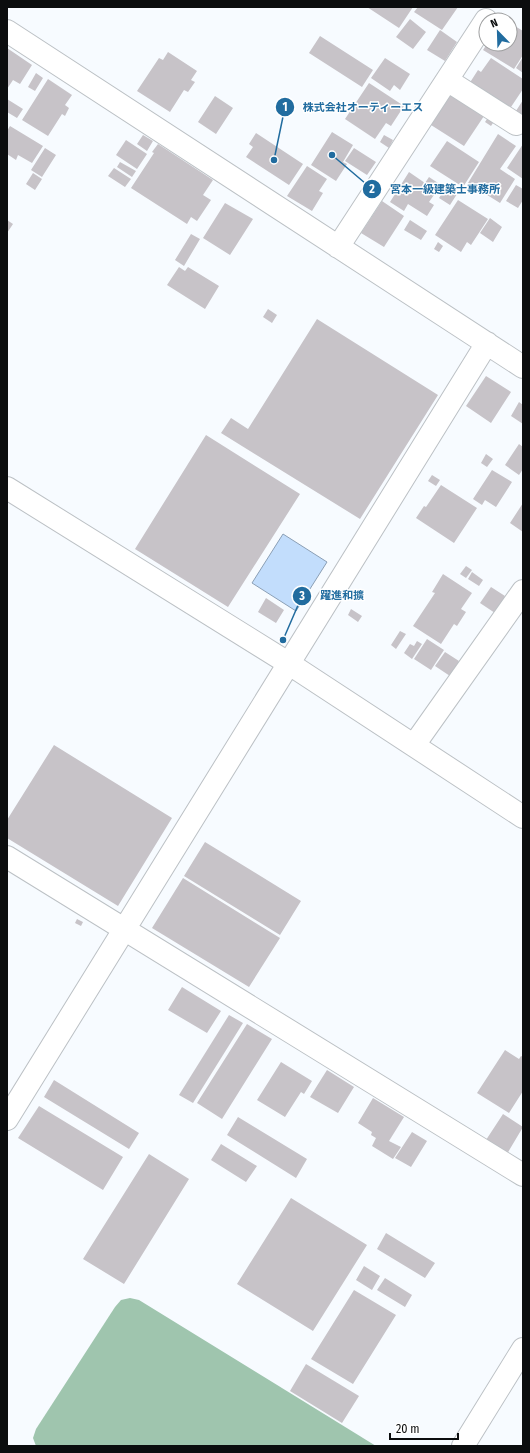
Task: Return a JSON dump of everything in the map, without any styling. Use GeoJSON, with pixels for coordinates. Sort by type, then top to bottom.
{"type":"FeatureCollection","features":[{"type":"Feature","properties":{"kind":"street"},"geometry":{"type":"LineString","coordinates":[[7,31],[523,367]]}},
{"type":"Feature","properties":{"kind":"street"},"geometry":{"type":"LineString","coordinates":[[338,247],[478,32]]}},
{"type":"Feature","properties":{"kind":"street"},"geometry":{"type":"LineString","coordinates":[[447,80],[516,124]]}},
{"type":"Feature","properties":{"kind":"street"},"geometry":{"type":"LineString","coordinates":[[7,1119],[486,343]]}},
{"type":"Feature","properties":{"kind":"street"},"geometry":{"type":"LineString","coordinates":[[7,488],[288,663],[523,817]]}},
{"type":"Feature","properties":{"kind":"street"},"geometry":{"type":"LineString","coordinates":[[414,745],[523,590]]}},
{"type":"Feature","properties":{"kind":"street"},"geometry":{"type":"LineString","coordinates":[[7,857],[523,1175]]}},
{"type":"Feature","properties":{"kind":"street"},"geometry":{"type":"LineString","coordinates":[[463,1446],[523,1349]]}},
{"type":"Feature","properties":{"kind":"green space"},"geometry":{"type":"Polygon","coordinates":[[[130,1298],[139,1300],[376,1446],[36,1446],[33,1438],[36,1429],[115,1307],[121,1300],[130,1298]]]}},
{"type":"Feature","properties":{"kind":"water"},"geometry":{"type":"Polygon","coordinates":[[[283,534],[327,562],[296,611],[252,583],[283,534]]]}},
{"type":"Feature","properties":{"kind":"building"},"geometry":{"type":"Polygon","coordinates":[[[367,7],[413,7],[399,28],[367,7]]]}},
{"type":"Feature","properties":{"kind":"building"},"geometry":{"type":"Polygon","coordinates":[[[418,7],[458,7],[442,30],[414,12],[418,7]]]}},
{"type":"Feature","properties":{"kind":"building"},"geometry":{"type":"Polygon","coordinates":[[[410,19],[426,32],[413,49],[396,37],[410,19]]]}},
{"type":"Feature","properties":{"kind":"building"},"geometry":{"type":"Polygon","coordinates":[[[518,28],[523,31],[523,55],[514,69],[486,52],[518,52],[518,28]]]}},
{"type":"Feature","properties":{"kind":"building"},"geometry":{"type":"Polygon","coordinates":[[[440,30],[457,42],[445,61],[427,50],[440,30]]]}},
{"type":"Feature","properties":{"kind":"building"},"geometry":{"type":"Polygon","coordinates":[[[320,36],[373,70],[362,87],[309,53],[320,36]]]}},
{"type":"Feature","properties":{"kind":"building"},"geometry":{"type":"Polygon","coordinates":[[[7,48],[32,65],[20,84],[13,80],[7,89],[7,48]]]}},
{"type":"Feature","properties":{"kind":"building"},"geometry":{"type":"Polygon","coordinates":[[[168,52],[197,71],[191,80],[195,82],[188,92],[184,90],[170,112],[137,91],[159,58],[163,60],[168,52]]]}},
{"type":"Feature","properties":{"kind":"building"},"geometry":{"type":"Polygon","coordinates":[[[523,57],[523,73],[516,68],[523,57]]]}},
{"type":"Feature","properties":{"kind":"building"},"geometry":{"type":"Polygon","coordinates":[[[385,58],[410,74],[400,90],[394,85],[390,91],[371,78],[385,58]]]}},
{"type":"Feature","properties":{"kind":"building"},"geometry":{"type":"Polygon","coordinates":[[[491,58],[523,79],[523,89],[509,110],[469,84],[478,70],[481,72],[491,58]]]}},
{"type":"Feature","properties":{"kind":"building"},"geometry":{"type":"Polygon","coordinates":[[[36,73],[43,78],[35,91],[28,87],[36,73]]]}},
{"type":"Feature","properties":{"kind":"building"},"geometry":{"type":"Polygon","coordinates":[[[48,79],[72,95],[65,105],[69,108],[65,116],[62,114],[48,136],[22,120],[48,79]]]}},
{"type":"Feature","properties":{"kind":"building"},"geometry":{"type":"Polygon","coordinates":[[[369,83],[404,106],[391,126],[386,123],[375,139],[345,119],[369,83]]]}},
{"type":"Feature","properties":{"kind":"building"},"geometry":{"type":"Polygon","coordinates":[[[451,94],[484,116],[464,146],[431,125],[451,94]]]}},
{"type":"Feature","properties":{"kind":"building"},"geometry":{"type":"Polygon","coordinates":[[[215,96],[233,108],[216,134],[198,122],[215,96]]]}},
{"type":"Feature","properties":{"kind":"building"},"geometry":{"type":"Polygon","coordinates":[[[7,99],[23,109],[17,118],[7,112],[7,99]]]}},
{"type":"Feature","properties":{"kind":"building"},"geometry":{"type":"Polygon","coordinates":[[[523,100],[523,120],[514,114],[523,100]]]}},
{"type":"Feature","properties":{"kind":"building"},"geometry":{"type":"Polygon","coordinates":[[[489,116],[495,120],[491,126],[485,122],[489,116]]]}},
{"type":"Feature","properties":{"kind":"building"},"geometry":{"type":"Polygon","coordinates":[[[10,126],[43,146],[32,163],[18,155],[16,160],[7,154],[7,131],[10,126]]]}},
{"type":"Feature","properties":{"kind":"building"},"geometry":{"type":"Polygon","coordinates":[[[332,132],[353,145],[343,162],[347,164],[336,181],[311,165],[332,132]]]}},
{"type":"Feature","properties":{"kind":"building"},"geometry":{"type":"Polygon","coordinates":[[[256,133],[303,164],[289,185],[246,157],[253,147],[249,144],[256,133]]]}},
{"type":"Feature","properties":{"kind":"building"},"geometry":{"type":"Polygon","coordinates":[[[498,134],[516,146],[500,169],[515,179],[500,203],[468,183],[498,134]]]}},
{"type":"Feature","properties":{"kind":"building"},"geometry":{"type":"Polygon","coordinates":[[[143,135],[153,141],[147,151],[137,144],[143,135]]]}},
{"type":"Feature","properties":{"kind":"building"},"geometry":{"type":"Polygon","coordinates":[[[384,135],[393,140],[389,148],[380,142],[384,135]]]}},
{"type":"Feature","properties":{"kind":"building"},"geometry":{"type":"Polygon","coordinates":[[[126,140],[147,154],[137,169],[116,155],[126,140]]]}},
{"type":"Feature","properties":{"kind":"building"},"geometry":{"type":"Polygon","coordinates":[[[447,141],[479,162],[463,187],[430,166],[447,141]]]}},
{"type":"Feature","properties":{"kind":"building"},"geometry":{"type":"Polygon","coordinates":[[[158,144],[213,180],[203,195],[211,200],[197,221],[191,217],[187,224],[131,188],[154,153],[152,152],[158,144]]]}},
{"type":"Feature","properties":{"kind":"building"},"geometry":{"type":"Polygon","coordinates":[[[523,144],[523,179],[507,168],[523,144]]]}},
{"type":"Feature","properties":{"kind":"building"},"geometry":{"type":"Polygon","coordinates":[[[45,148],[56,155],[42,177],[31,170],[45,148]]]}},
{"type":"Feature","properties":{"kind":"building"},"geometry":{"type":"Polygon","coordinates":[[[354,148],[376,162],[367,175],[345,161],[354,148]]]}},
{"type":"Feature","properties":{"kind":"building"},"geometry":{"type":"Polygon","coordinates":[[[120,162],[136,171],[132,177],[117,167],[120,162]]]}},
{"type":"Feature","properties":{"kind":"building"},"geometry":{"type":"Polygon","coordinates":[[[307,166],[327,179],[319,191],[323,193],[312,211],[287,196],[307,166]]]}},
{"type":"Feature","properties":{"kind":"building"},"geometry":{"type":"Polygon","coordinates":[[[114,168],[131,179],[125,187],[108,176],[114,168]]]}},
{"type":"Feature","properties":{"kind":"building"},"geometry":{"type":"Polygon","coordinates":[[[409,172],[425,183],[429,177],[441,185],[429,202],[434,205],[427,216],[408,204],[404,211],[390,202],[409,172]]]}},
{"type":"Feature","properties":{"kind":"building"},"geometry":{"type":"Polygon","coordinates":[[[33,173],[42,179],[35,190],[26,184],[33,173]]]}},
{"type":"Feature","properties":{"kind":"building"},"geometry":{"type":"Polygon","coordinates":[[[516,185],[523,189],[523,200],[518,208],[506,201],[516,185]]]}},
{"type":"Feature","properties":{"kind":"building"},"geometry":{"type":"Polygon","coordinates":[[[446,187],[457,194],[450,205],[439,198],[446,187]]]}},
{"type":"Feature","properties":{"kind":"building"},"geometry":{"type":"Polygon","coordinates":[[[458,200],[488,219],[471,245],[467,242],[461,252],[435,235],[458,200]]]}},
{"type":"Feature","properties":{"kind":"building"},"geometry":{"type":"Polygon","coordinates":[[[382,201],[404,216],[384,247],[361,233],[382,201]]]}},
{"type":"Feature","properties":{"kind":"building"},"geometry":{"type":"Polygon","coordinates":[[[225,203],[253,219],[230,255],[203,238],[225,203]]]}},
{"type":"Feature","properties":{"kind":"building"},"geometry":{"type":"Polygon","coordinates":[[[490,218],[502,227],[493,242],[480,233],[490,218]]]}},
{"type":"Feature","properties":{"kind":"building"},"geometry":{"type":"Polygon","coordinates":[[[7,220],[13,224],[7,233],[7,220]]]}},
{"type":"Feature","properties":{"kind":"building"},"geometry":{"type":"Polygon","coordinates":[[[410,220],[427,231],[421,240],[404,230],[410,220]]]}},
{"type":"Feature","properties":{"kind":"building"},"geometry":{"type":"Polygon","coordinates":[[[191,234],[200,239],[184,266],[175,260],[191,234]]]}},
{"type":"Feature","properties":{"kind":"building"},"geometry":{"type":"Polygon","coordinates":[[[438,242],[443,246],[439,252],[434,249],[438,242]]]}},
{"type":"Feature","properties":{"kind":"building"},"geometry":{"type":"Polygon","coordinates":[[[179,267],[185,271],[188,267],[219,286],[205,309],[167,285],[179,267]]]}},
{"type":"Feature","properties":{"kind":"building"},"geometry":{"type":"Polygon","coordinates":[[[268,309],[277,315],[272,323],[263,317],[268,309]]]}},
{"type":"Feature","properties":{"kind":"building"},"geometry":{"type":"Polygon","coordinates":[[[317,319],[438,395],[360,519],[221,433],[231,418],[248,429],[317,319]]]}},
{"type":"Feature","properties":{"kind":"building"},"geometry":{"type":"Polygon","coordinates":[[[486,376],[511,392],[491,423],[466,406],[486,376]]]}},
{"type":"Feature","properties":{"kind":"building"},"geometry":{"type":"Polygon","coordinates":[[[519,402],[523,405],[523,424],[511,416],[519,402]]]}},
{"type":"Feature","properties":{"kind":"building"},"geometry":{"type":"Polygon","coordinates":[[[206,435],[300,494],[228,607],[135,549],[206,435]]]}},
{"type":"Feature","properties":{"kind":"building"},"geometry":{"type":"Polygon","coordinates":[[[519,444],[523,447],[523,469],[519,475],[505,465],[519,444]]]}},
{"type":"Feature","properties":{"kind":"building"},"geometry":{"type":"Polygon","coordinates":[[[486,454],[493,459],[487,467],[481,463],[486,454]]]}},
{"type":"Feature","properties":{"kind":"building"},"geometry":{"type":"Polygon","coordinates":[[[492,470],[512,482],[496,507],[485,500],[482,505],[473,499],[492,470]]]}},
{"type":"Feature","properties":{"kind":"building"},"geometry":{"type":"Polygon","coordinates":[[[432,475],[440,480],[436,486],[428,481],[432,475]]]}},
{"type":"Feature","properties":{"kind":"building"},"geometry":{"type":"Polygon","coordinates":[[[441,485],[477,508],[454,543],[416,518],[424,506],[426,507],[441,485]]]}},
{"type":"Feature","properties":{"kind":"building"},"geometry":{"type":"Polygon","coordinates":[[[523,503],[523,532],[510,523],[523,503]]]}},
{"type":"Feature","properties":{"kind":"building"},"geometry":{"type":"Polygon","coordinates":[[[466,566],[472,570],[466,578],[460,574],[466,566]]]}},
{"type":"Feature","properties":{"kind":"building"},"geometry":{"type":"Polygon","coordinates":[[[472,572],[483,580],[479,586],[468,579],[472,572]]]}},
{"type":"Feature","properties":{"kind":"building"},"geometry":{"type":"Polygon","coordinates":[[[443,574],[472,593],[461,609],[466,612],[457,626],[454,624],[441,644],[413,626],[435,593],[432,592],[443,574]]]}},
{"type":"Feature","properties":{"kind":"building"},"geometry":{"type":"Polygon","coordinates":[[[491,587],[505,596],[495,613],[480,603],[491,587]]]}},
{"type":"Feature","properties":{"kind":"building"},"geometry":{"type":"Polygon","coordinates":[[[266,598],[284,610],[276,623],[258,612],[266,598]]]}},
{"type":"Feature","properties":{"kind":"building"},"geometry":{"type":"Polygon","coordinates":[[[351,609],[362,616],[358,622],[348,615],[351,609]]]}},
{"type":"Feature","properties":{"kind":"building"},"geometry":{"type":"Polygon","coordinates":[[[400,631],[406,634],[396,649],[391,645],[400,631]]]}},
{"type":"Feature","properties":{"kind":"building"},"geometry":{"type":"Polygon","coordinates":[[[427,639],[444,650],[431,670],[414,659],[427,639]]]}},
{"type":"Feature","properties":{"kind":"building"},"geometry":{"type":"Polygon","coordinates":[[[417,641],[422,644],[412,659],[404,653],[410,644],[414,646],[417,641]]]}},
{"type":"Feature","properties":{"kind":"building"},"geometry":{"type":"Polygon","coordinates":[[[445,652],[459,661],[450,676],[435,666],[445,652]]]}},
{"type":"Feature","properties":{"kind":"building"},"geometry":{"type":"Polygon","coordinates":[[[54,745],[172,818],[118,906],[7,838],[7,820],[54,745]]]}},
{"type":"Feature","properties":{"kind":"building"},"geometry":{"type":"Polygon","coordinates":[[[205,842],[301,901],[280,935],[184,876],[205,842]]]}},
{"type":"Feature","properties":{"kind":"building"},"geometry":{"type":"Polygon","coordinates":[[[183,878],[280,938],[249,987],[152,928],[183,878]]]}},
{"type":"Feature","properties":{"kind":"building"},"geometry":{"type":"Polygon","coordinates":[[[77,919],[83,922],[81,926],[75,923],[77,919]]]}},
{"type":"Feature","properties":{"kind":"building"},"geometry":{"type":"Polygon","coordinates":[[[182,987],[221,1011],[207,1033],[168,1010],[182,987]]]}},
{"type":"Feature","properties":{"kind":"building"},"geometry":{"type":"Polygon","coordinates":[[[229,1015],[243,1023],[193,1103],[179,1095],[229,1015]]]}},
{"type":"Feature","properties":{"kind":"building"},"geometry":{"type":"Polygon","coordinates":[[[247,1024],[272,1039],[222,1119],[197,1103],[247,1024]]]}},
{"type":"Feature","properties":{"kind":"building"},"geometry":{"type":"Polygon","coordinates":[[[505,1050],[519,1059],[521,1056],[523,1057],[523,1091],[509,1113],[477,1093],[505,1050]]]}},
{"type":"Feature","properties":{"kind":"building"},"geometry":{"type":"Polygon","coordinates":[[[281,1062],[312,1081],[304,1094],[301,1092],[285,1117],[257,1100],[281,1062]]]}},
{"type":"Feature","properties":{"kind":"building"},"geometry":{"type":"Polygon","coordinates":[[[327,1070],[354,1087],[338,1113],[310,1097],[327,1070]]]}},
{"type":"Feature","properties":{"kind":"building"},"geometry":{"type":"Polygon","coordinates":[[[54,1080],[139,1133],[129,1149],[44,1097],[54,1080]]]}},
{"type":"Feature","properties":{"kind":"building"},"geometry":{"type":"Polygon","coordinates":[[[373,1098],[404,1117],[389,1141],[401,1147],[393,1159],[372,1146],[376,1138],[371,1135],[372,1132],[358,1123],[373,1098]]]}},
{"type":"Feature","properties":{"kind":"building"},"geometry":{"type":"Polygon","coordinates":[[[39,1106],[123,1157],[103,1190],[18,1138],[39,1106]]]}},
{"type":"Feature","properties":{"kind":"building"},"geometry":{"type":"Polygon","coordinates":[[[503,1114],[523,1127],[507,1154],[486,1140],[503,1114]]]}},
{"type":"Feature","properties":{"kind":"building"},"geometry":{"type":"Polygon","coordinates":[[[238,1117],[307,1159],[296,1178],[227,1135],[238,1117]]]}},
{"type":"Feature","properties":{"kind":"building"},"geometry":{"type":"Polygon","coordinates":[[[412,1132],[427,1141],[411,1167],[395,1158],[412,1132]]]}},
{"type":"Feature","properties":{"kind":"building"},"geometry":{"type":"Polygon","coordinates":[[[221,1144],[257,1166],[246,1182],[211,1160],[221,1144]]]}},
{"type":"Feature","properties":{"kind":"building"},"geometry":{"type":"Polygon","coordinates":[[[149,1154],[189,1179],[124,1284],[83,1259],[149,1154]]]}},
{"type":"Feature","properties":{"kind":"building"},"geometry":{"type":"Polygon","coordinates":[[[291,1198],[367,1245],[313,1331],[237,1284],[291,1198]]]}},
{"type":"Feature","properties":{"kind":"building"},"geometry":{"type":"Polygon","coordinates":[[[386,1233],[435,1263],[425,1278],[377,1249],[386,1233]]]}},
{"type":"Feature","properties":{"kind":"building"},"geometry":{"type":"Polygon","coordinates":[[[364,1266],[380,1276],[372,1290],[356,1280],[364,1266]]]}},
{"type":"Feature","properties":{"kind":"building"},"geometry":{"type":"Polygon","coordinates":[[[385,1278],[412,1295],[405,1307],[377,1290],[385,1278]]]}},
{"type":"Feature","properties":{"kind":"building"},"geometry":{"type":"Polygon","coordinates":[[[354,1290],[396,1315],[353,1384],[311,1359],[354,1290]]]}},
{"type":"Feature","properties":{"kind":"building"},"geometry":{"type":"Polygon","coordinates":[[[306,1364],[359,1396],[342,1423],[290,1391],[306,1364]]]}},
{"type":"Feature","properties":{"kind":"place","name":"宮本一級建築士事務所"},"geometry":{"type":"Point","coordinates":[332,155]}},
{"type":"Feature","properties":{"kind":"place","name":"株式会社オーティーエス"},"geometry":{"type":"Point","coordinates":[274,160]}},
{"type":"Feature","properties":{"kind":"place","name":"躍進和擴"},"geometry":{"type":"Point","coordinates":[283,640]}}]}
